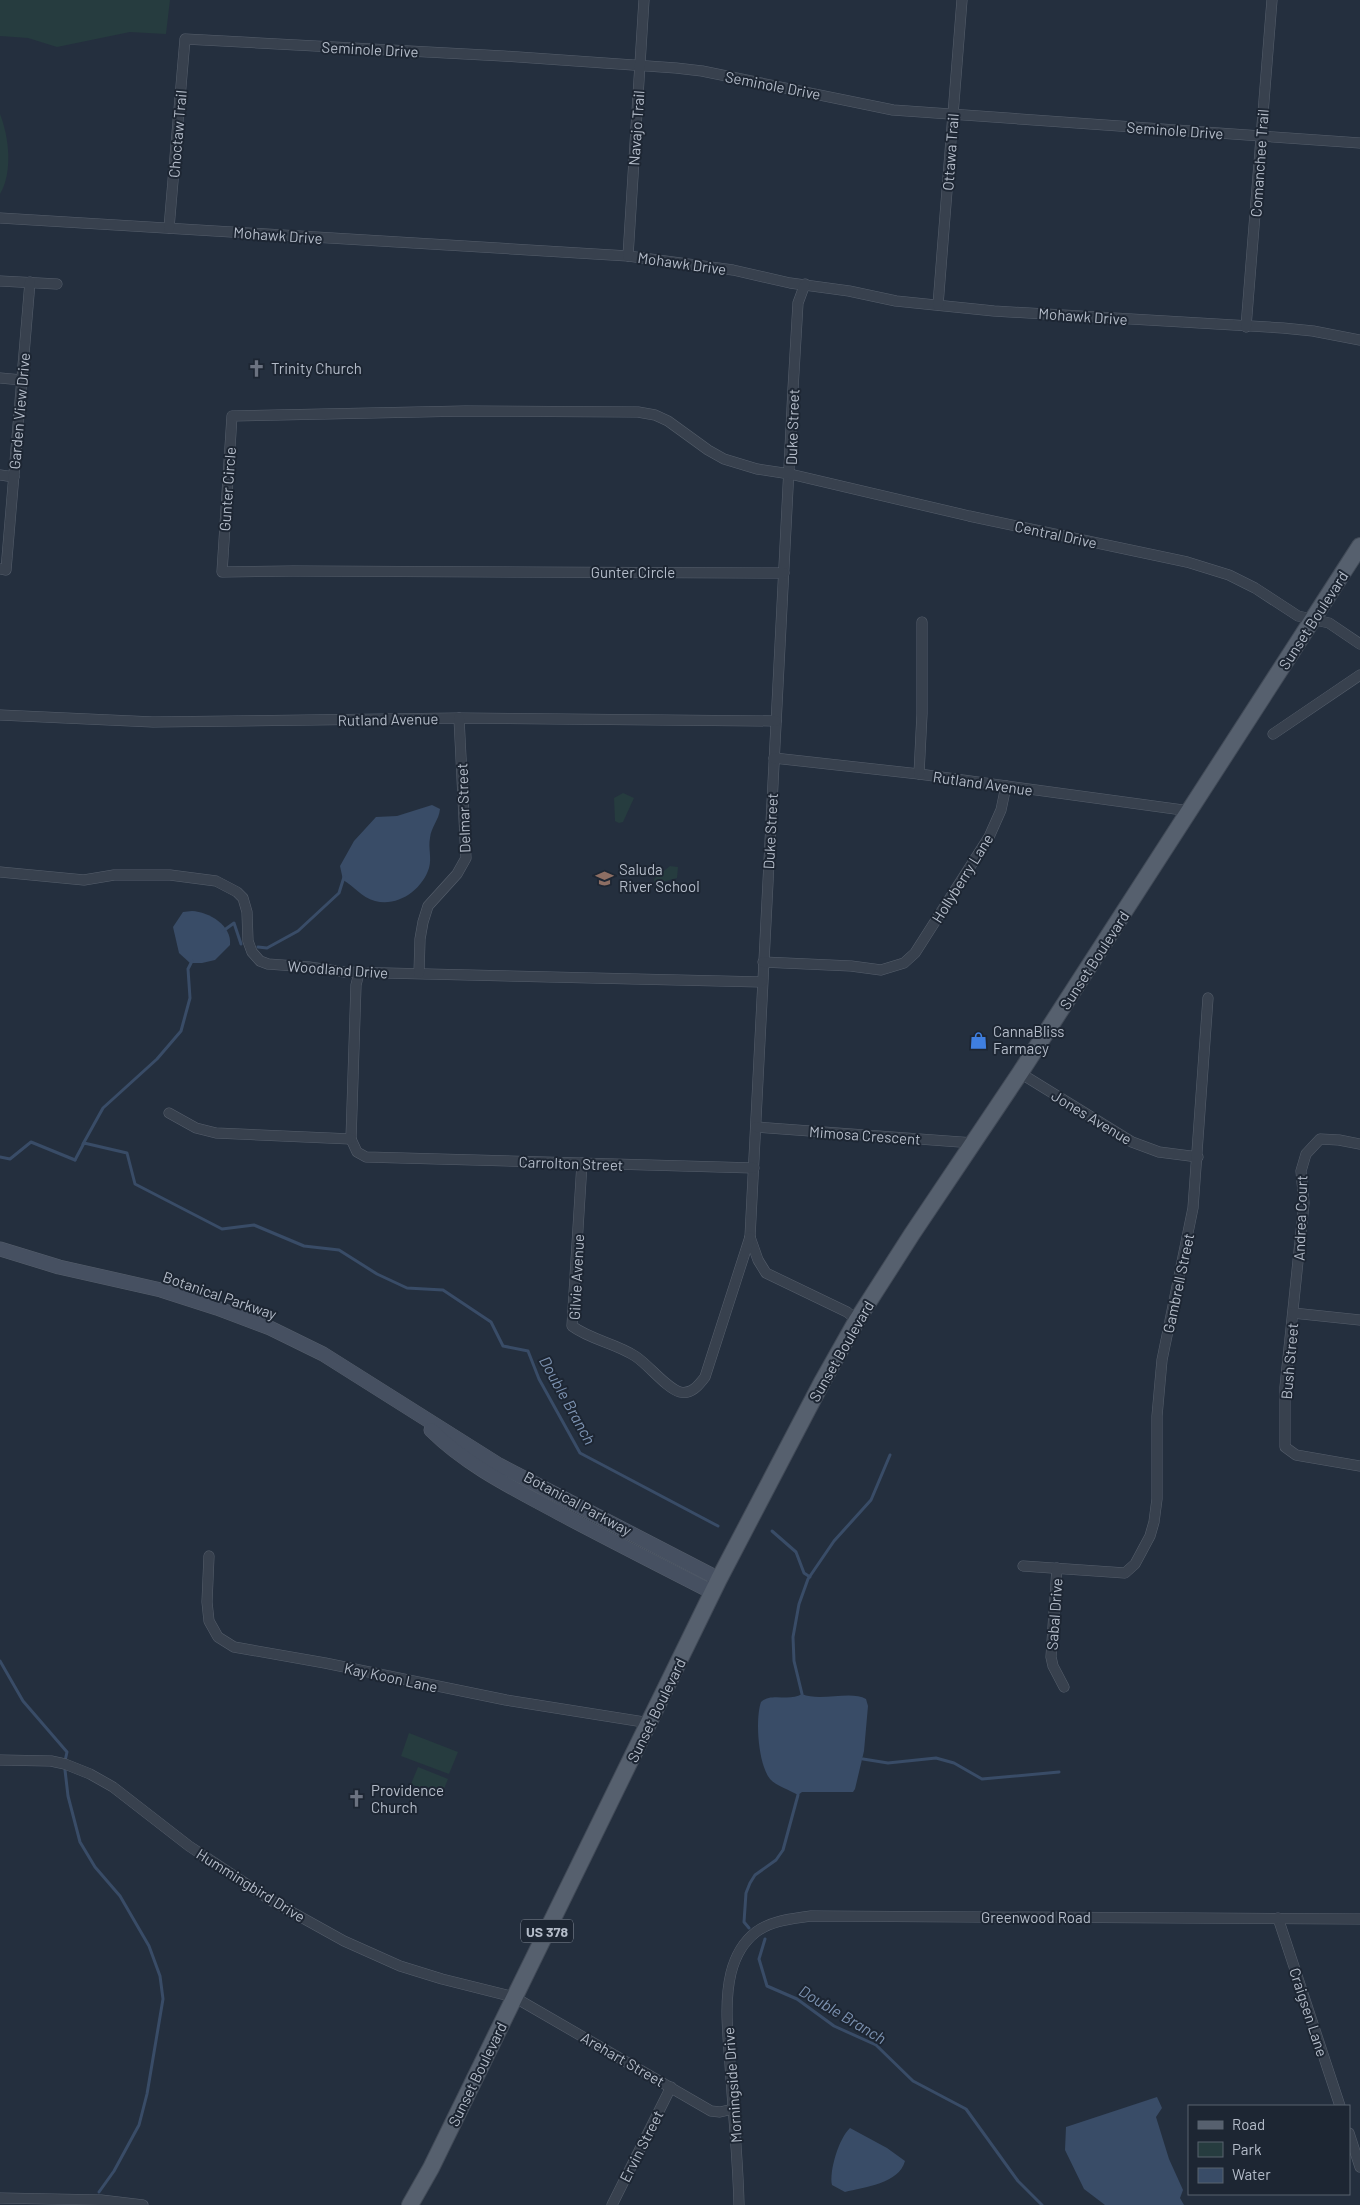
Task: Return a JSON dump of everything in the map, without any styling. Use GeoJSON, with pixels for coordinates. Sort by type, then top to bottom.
{"type":"FeatureCollection","features":[{"type":"Feature","properties":{"kind":"main road","name":"Sunset Boulevard"},"geometry":{"type":"LineString","coordinates":[[410,2205],[431,2168],[650,1723],[715,1586],[822,1382],[857,1320],[912,1234],[974,1144],[1360,546]]}},
{"type":"Feature","properties":{"kind":"street","name":"Navajo Trail"},"geometry":{"type":"LineString","coordinates":[[628,256],[644,0]]}},
{"type":"Feature","properties":{"kind":"street","name":"Ottawa Trail"},"geometry":{"type":"LineString","coordinates":[[938,304],[962,0]]}},
{"type":"Feature","properties":{"kind":"street","name":"Comanchee Trail"},"geometry":{"type":"LineString","coordinates":[[1246,327],[1272,0]]}},
{"type":"Feature","properties":{"kind":"street","name":"Seminole Drive"},"geometry":{"type":"LineString","coordinates":[[185,39],[503,56],[702,71],[893,110],[1360,143]]}},
{"type":"Feature","properties":{"kind":"street","name":"Choctaw Trail"},"geometry":{"type":"LineString","coordinates":[[169,228],[185,39]]}},
{"type":"Feature","properties":{"kind":"street","name":"Mohawk Drive"},"geometry":{"type":"LineString","coordinates":[[0,218],[628,256],[705,265],[790,283],[805,284],[896,301],[994,311],[1313,331],[1360,340]]}},
{"type":"Feature","properties":{"kind":"street"},"geometry":{"type":"LineString","coordinates":[[0,281],[57,284]]}},
{"type":"Feature","properties":{"kind":"street","name":"Garden View Drive"},"geometry":{"type":"LineString","coordinates":[[3,569],[14,477],[30,282]]}},
{"type":"Feature","properties":{"kind":"street","name":"Duke Street"},"geometry":{"type":"LineString","coordinates":[[805,284],[798,302],[750,1237],[758,1260],[766,1273],[847,1312],[857,1320]]}},
{"type":"Feature","properties":{"kind":"street"},"geometry":{"type":"LineString","coordinates":[[0,378],[22,380]]}},
{"type":"Feature","properties":{"kind":"street","name":"Gunter Circle"},"geometry":{"type":"LineString","coordinates":[[784,573],[222,572],[232,416],[475,411],[638,412],[655,415],[668,421],[708,450],[724,459],[758,470],[790,474]]}},
{"type":"Feature","properties":{"kind":"street","name":"Central Drive"},"geometry":{"type":"LineString","coordinates":[[790,474],[970,516],[1187,562],[1229,575],[1255,588],[1298,616],[1329,623],[1360,644]]}},
{"type":"Feature","properties":{"kind":"street"},"geometry":{"type":"LineString","coordinates":[[0,475],[14,477]]}},
{"type":"Feature","properties":{"kind":"street"},"geometry":{"type":"LineString","coordinates":[[919,774],[922,714],[922,622]]}},
{"type":"Feature","properties":{"kind":"street"},"geometry":{"type":"LineString","coordinates":[[1273,734],[1360,675]]}},
{"type":"Feature","properties":{"kind":"street","name":"Rutland Avenue"},"geometry":{"type":"LineString","coordinates":[[0,715],[153,722],[459,718],[776,721]]}},
{"type":"Feature","properties":{"kind":"street","name":"Delmar Street"},"geometry":{"type":"LineString","coordinates":[[419,973],[420,940],[428,906],[457,874],[466,858],[459,718]]}},
{"type":"Feature","properties":{"kind":"street","name":"Rutland Avenue"},"geometry":{"type":"LineString","coordinates":[[774,758],[919,774],[1190,811]]}},
{"type":"Feature","properties":{"kind":"street","name":"Hollyberry Lane"},"geometry":{"type":"LineString","coordinates":[[763,962],[852,966],[880,970],[904,963],[915,953],[989,837],[1001,810],[1006,786]]}},
{"type":"Feature","properties":{"kind":"street","name":"Woodland Drive"},"geometry":{"type":"LineString","coordinates":[[0,872],[84,880],[114,875],[170,875],[216,881],[237,892],[243,898],[248,941],[252,952],[260,961],[268,964],[359,973],[762,982]]}},
{"type":"Feature","properties":{"kind":"street"},"geometry":{"type":"LineString","coordinates":[[169,1113],[196,1128],[216,1133],[351,1139],[356,985],[359,973]]}},
{"type":"Feature","properties":{"kind":"street","name":"Gambrell Street"},"geometry":{"type":"LineString","coordinates":[[1057,1568],[1125,1572],[1135,1564],[1150,1536],[1154,1522],[1157,1499],[1157,1416],[1162,1360],[1187,1242],[1198,1157],[1208,998]]}},
{"type":"Feature","properties":{"kind":"street","name":"Jones Avenue"},"geometry":{"type":"LineString","coordinates":[[1020,1073],[1132,1142],[1159,1152],[1198,1157]]}},
{"type":"Feature","properties":{"kind":"street","name":"Mimosa Crescent"},"geometry":{"type":"LineString","coordinates":[[756,1127],[974,1144]]}},
{"type":"Feature","properties":{"kind":"street","name":"Carrolton Street"},"geometry":{"type":"LineString","coordinates":[[351,1139],[357,1152],[366,1157],[754,1168]]}},
{"type":"Feature","properties":{"kind":"street","name":"Andrea Court"},"geometry":{"type":"LineString","coordinates":[[1293,1313],[1304,1203],[1301,1171],[1306,1154],[1320,1139],[1360,1144]]}},
{"type":"Feature","properties":{"kind":"street","name":"Gilvie Avenue"},"geometry":{"type":"LineString","coordinates":[[582,1163],[572,1326],[582,1333],[624,1349],[636,1356],[659,1376],[668,1387],[682,1393],[690,1391],[698,1386],[705,1377],[750,1237]]}},
{"type":"Feature","properties":{"kind":"street","name":"Botanical Parkway"},"geometry":{"type":"LineString","coordinates":[[0,1249],[59,1267],[161,1290],[270,1328],[323,1354],[499,1465],[715,1586]]}},
{"type":"Feature","properties":{"kind":"street","name":"Bush Street"},"geometry":{"type":"LineString","coordinates":[[1360,1320],[1293,1313],[1285,1387],[1284,1447],[1296,1456],[1360,1466]]}},
{"type":"Feature","properties":{"kind":"street","name":"Kay Koon Lane"},"geometry":{"type":"LineString","coordinates":[[209,1556],[207,1602],[209,1621],[218,1637],[234,1647],[325,1662],[506,1700],[650,1723]]}},
{"type":"Feature","properties":{"kind":"street"},"geometry":{"type":"LineString","coordinates":[[1023,1566],[1057,1568]]}},
{"type":"Feature","properties":{"kind":"street","name":"Sabal Drive"},"geometry":{"type":"LineString","coordinates":[[1057,1568],[1051,1657],[1053,1666],[1064,1687]]}},
{"type":"Feature","properties":{"kind":"street","name":"Hummingbird Drive"},"geometry":{"type":"LineString","coordinates":[[0,1760],[51,1761],[65,1764],[90,1774],[113,1787],[188,1846],[272,1901],[344,1941],[400,1966],[442,1979],[514,1997]]}},
{"type":"Feature","properties":{"kind":"street","name":"Greenwood Road"},"geometry":{"type":"LineString","coordinates":[[733,1966],[738,1953],[755,1932],[784,1920],[811,1916],[1360,1919]]}},
{"type":"Feature","properties":{"kind":"street","name":"Craigsen Lane"},"geometry":{"type":"LineString","coordinates":[[1278,1918],[1340,2105]]}},
{"type":"Feature","properties":{"kind":"street","name":"Morningside Drive"},"geometry":{"type":"LineString","coordinates":[[733,1966],[728,1989],[727,2027],[739,2205]]}},
{"type":"Feature","properties":{"kind":"street","name":"Arehart Street"},"geometry":{"type":"LineString","coordinates":[[514,1997],[711,2110],[720,2112],[733,2109]]}},
{"type":"Feature","properties":{"kind":"street","name":"Ervin Street"},"geometry":{"type":"LineString","coordinates":[[612,2205],[671,2087]]}},
{"type":"Feature","properties":{"kind":"street"},"geometry":{"type":"LineString","coordinates":[[1350,2135],[1360,2167]]}},
{"type":"Feature","properties":{"kind":"street"},"geometry":{"type":"LineString","coordinates":[[0,2198],[101,2200],[143,2205]]}},
{"type":"Feature","properties":{"kind":"green space"},"geometry":{"type":"Polygon","coordinates":[[[0,0],[170,0],[166,34],[130,32],[57,47],[28,38],[0,36],[0,0]]]}},
{"type":"Feature","properties":{"kind":"green space"},"geometry":{"type":"Polygon","coordinates":[[[0,114],[6,133],[8,165],[7,175],[0,194],[0,114]]]}},
{"type":"Feature","properties":{"kind":"green space"},"geometry":{"type":"Polygon","coordinates":[[[623,793],[634,798],[623,822],[619,823],[615,821],[614,798],[623,793]]]}},
{"type":"Feature","properties":{"kind":"green space"},"geometry":{"type":"Polygon","coordinates":[[[670,866],[678,867],[677,878],[662,882],[660,885],[655,885],[654,879],[670,866]]]}},
{"type":"Feature","properties":{"kind":"green space"},"geometry":{"type":"Polygon","coordinates":[[[409,1733],[458,1752],[449,1774],[401,1756],[409,1733]]]}},
{"type":"Feature","properties":{"kind":"green space"},"geometry":{"type":"Polygon","coordinates":[[[418,1767],[448,1779],[441,1796],[411,1784],[418,1767]]]}},
{"type":"Feature","properties":{"kind":"water"},"geometry":{"type":"Polygon","coordinates":[[[432,805],[440,809],[431,834],[430,864],[426,876],[415,890],[400,899],[384,902],[375,901],[366,897],[343,880],[340,866],[354,841],[376,817],[397,816],[432,805]]]}},
{"type":"Feature","properties":{"kind":"water"},"geometry":{"type":"Polygon","coordinates":[[[192,911],[212,917],[227,931],[230,945],[215,960],[190,963],[179,953],[173,927],[183,912],[192,911]]]}},
{"type":"Feature","properties":{"kind":"water"},"geometry":{"type":"Polygon","coordinates":[[[802,1694],[817,1697],[852,1696],[866,1699],[868,1706],[864,1751],[853,1792],[802,1792],[798,1795],[779,1786],[770,1779],[766,1772],[760,1753],[758,1730],[761,1702],[770,1698],[792,1697],[802,1694]]]}},
{"type":"Feature","properties":{"kind":"water"},"geometry":{"type":"Polygon","coordinates":[[[1157,2097],[1162,2108],[1156,2117],[1169,2159],[1183,2190],[1180,2198],[1184,2205],[1105,2205],[1084,2189],[1065,2150],[1066,2127],[1157,2097]]]}},
{"type":"Feature","properties":{"kind":"water"},"geometry":{"type":"Polygon","coordinates":[[[850,2128],[887,2148],[905,2161],[896,2175],[880,2183],[845,2192],[832,2185],[831,2179],[836,2155],[842,2139],[850,2128]]]}},
{"type":"Feature","properties":{"kind":"waterway"},"geometry":{"type":"LineString","coordinates":[[258,947],[267,948],[298,931],[339,893],[344,877]]}},
{"type":"Feature","properties":{"kind":"waterway"},"geometry":{"type":"LineString","coordinates":[[223,931],[234,923],[241,944]]}},
{"type":"Feature","properties":{"kind":"waterway"},"geometry":{"type":"LineString","coordinates":[[83,1144],[103,1108],[157,1059],[181,1031],[190,998],[188,969],[192,961]]}},
{"type":"Feature","properties":{"kind":"waterway","name":"Double Branch"},"geometry":{"type":"LineString","coordinates":[[0,1157],[10,1159],[31,1142],[75,1160]]}},
{"type":"Feature","properties":{"kind":"waterway","name":"Double Branch"},"geometry":{"type":"LineString","coordinates":[[75,1160],[84,1143],[127,1153],[135,1184],[222,1229],[254,1225],[304,1246],[339,1250],[377,1274],[407,1288],[443,1290],[491,1322],[503,1346],[528,1351],[539,1379],[580,1453],[718,1526]]}},
{"type":"Feature","properties":{"kind":"waterway"},"geometry":{"type":"LineString","coordinates":[[802,1694],[794,1661],[793,1637],[799,1604],[808,1579],[834,1541],[871,1500],[890,1455]]}},
{"type":"Feature","properties":{"kind":"waterway","name":"Double Branch"},"geometry":{"type":"LineString","coordinates":[[772,1531],[796,1552],[804,1573],[810,1577]]}},
{"type":"Feature","properties":{"kind":"waterway"},"geometry":{"type":"LineString","coordinates":[[0,1661],[23,1701],[67,1752],[65,1761]]}},
{"type":"Feature","properties":{"kind":"waterway"},"geometry":{"type":"LineString","coordinates":[[863,1759],[888,1763],[936,1758],[954,1763],[982,1779],[1059,1772]]}},
{"type":"Feature","properties":{"kind":"waterway"},"geometry":{"type":"LineString","coordinates":[[65,1770],[68,1796],[80,1842],[95,1867],[120,1896],[149,1946],[160,1976],[163,1999],[147,2094],[139,2125],[114,2171],[99,2192]]}},
{"type":"Feature","properties":{"kind":"waterway","name":"Double Branch"},"geometry":{"type":"LineString","coordinates":[[749,1928],[744,1922],[746,1893],[755,1875],[776,1860],[783,1850],[798,1795]]}},
{"type":"Feature","properties":{"kind":"waterway","name":"Double Branch"},"geometry":{"type":"LineString","coordinates":[[765,1939],[759,1959],[767,1986],[797,1999],[834,2026],[876,2045],[913,2081],[966,2109],[1018,2181],[1042,2205]]}},
{"type":"Feature","properties":{"kind":"place","name":"Trinity Church"},"geometry":{"type":"Point","coordinates":[257,368]}},
{"type":"Feature","properties":{"kind":"place","name":"Saluda River School"},"geometry":{"type":"Point","coordinates":[605,878]}},
{"type":"Feature","properties":{"kind":"place","name":"CannaBliss Farmacy"},"geometry":{"type":"Point","coordinates":[979,1040]}},
{"type":"Feature","properties":{"kind":"place","name":"Providence Church"},"geometry":{"type":"Point","coordinates":[357,1799]}}]}
